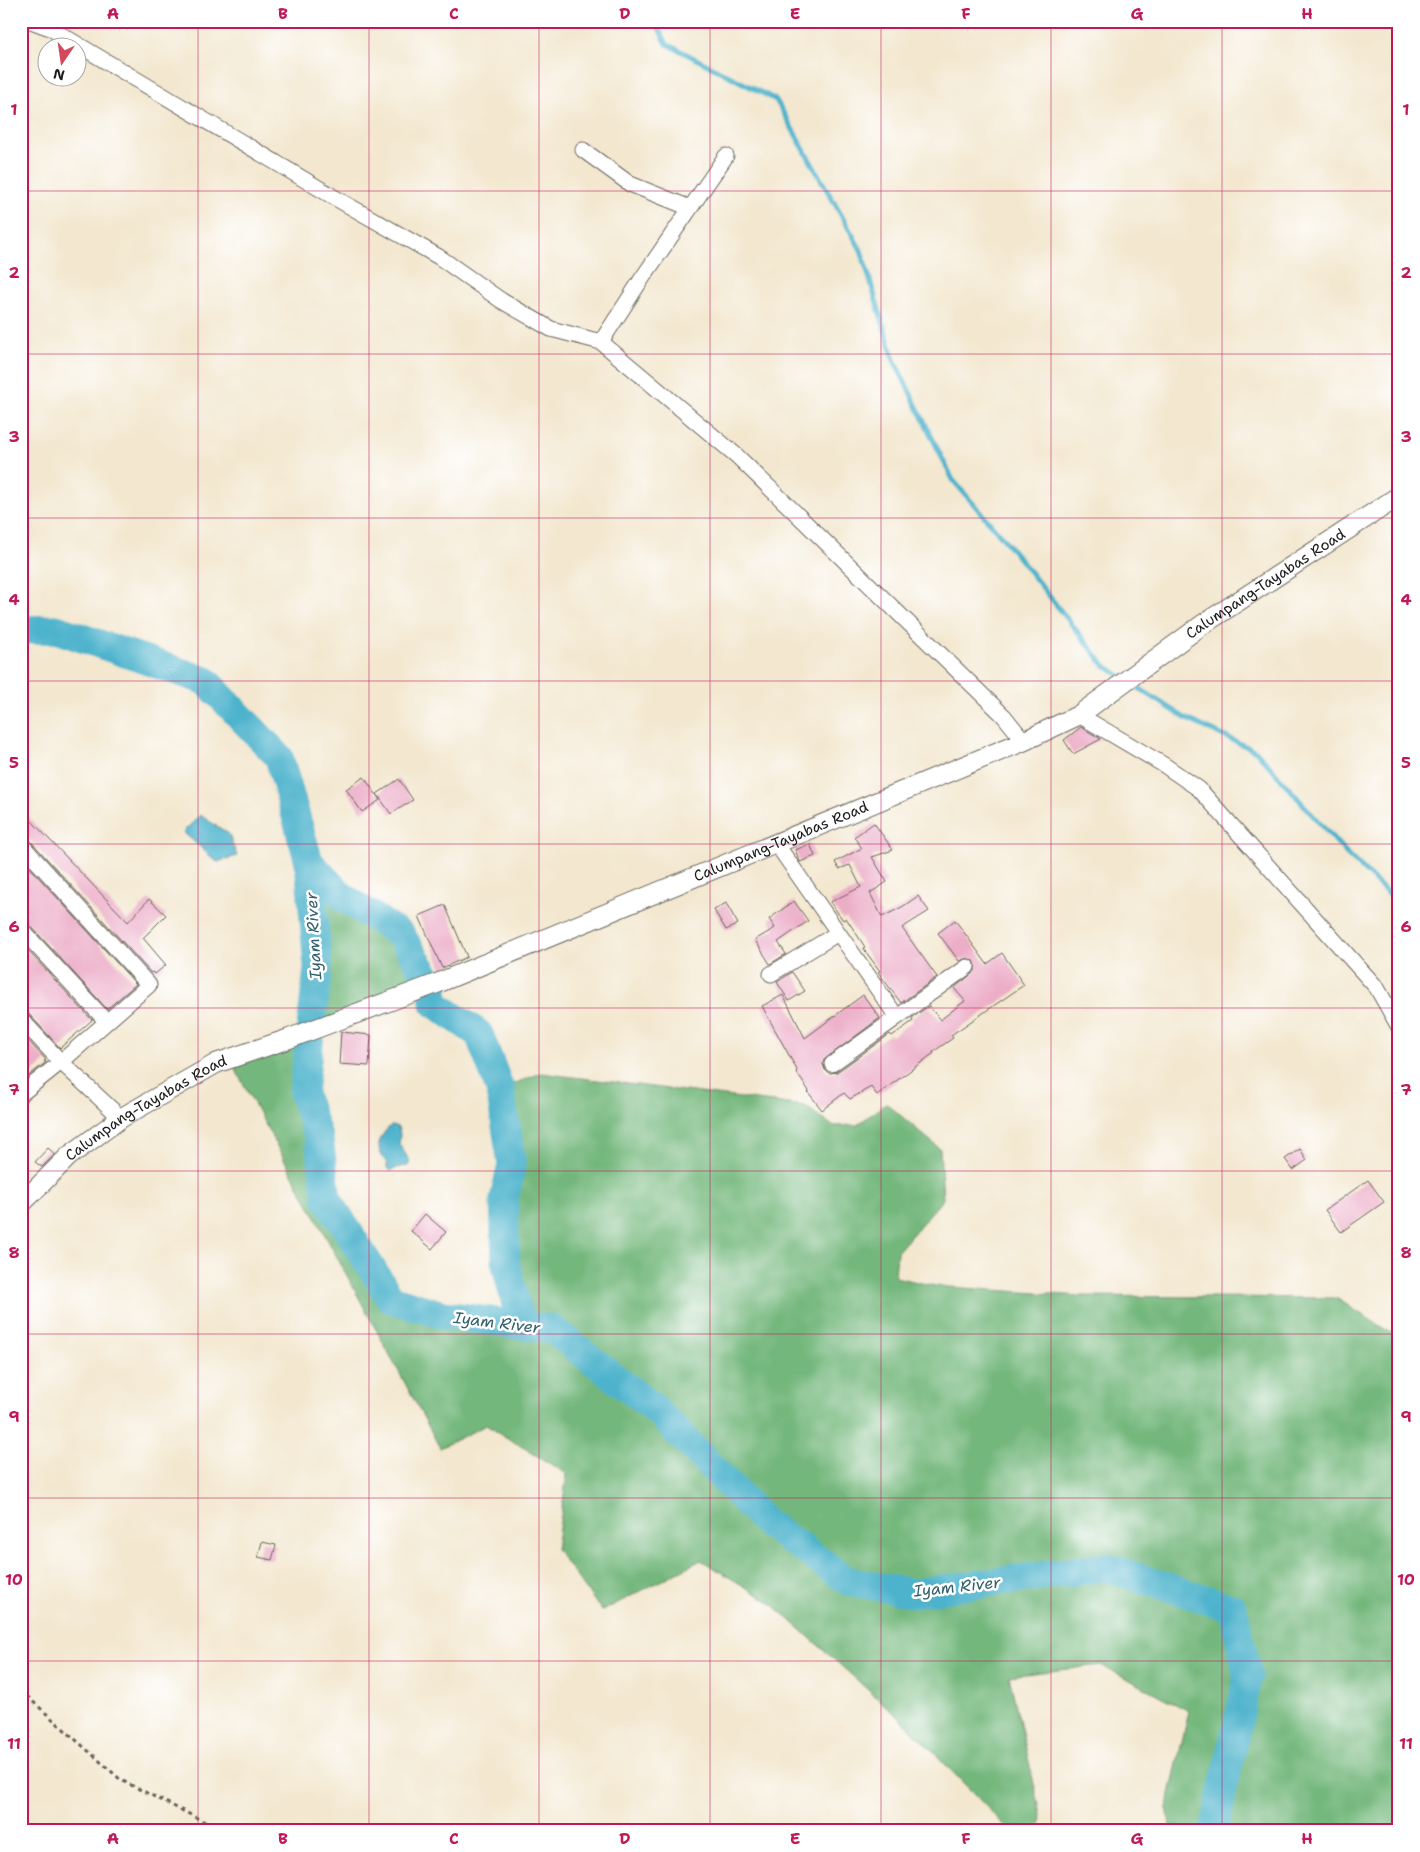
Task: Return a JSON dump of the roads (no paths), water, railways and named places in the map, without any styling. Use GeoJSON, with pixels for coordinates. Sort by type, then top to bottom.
{"type":"FeatureCollection","features":[{"type":"Feature","properties":{"kind":"main road","name":"Calumpang-Tayabas Road"},"geometry":{"type":"LineString","coordinates":[[21,1204],[69,1156],[121,1118],[217,1063],[288,1039],[438,983],[775,842],[1024,741],[1078,715],[1202,625],[1399,496]]}},
{"type":"Feature","properties":{"kind":"street"},"geometry":{"type":"LineString","coordinates":[[31,21],[50,28],[337,199],[439,257],[502,301],[526,315],[551,328],[601,342],[737,456],[1004,716],[1024,741]]}},
{"type":"Feature","properties":{"kind":"street"},"geometry":{"type":"LineString","coordinates":[[583,150],[630,184],[690,208]]}},
{"type":"Feature","properties":{"kind":"street"},"geometry":{"type":"LineString","coordinates":[[601,342],[726,156]]}},
{"type":"Feature","properties":{"kind":"street"},"geometry":{"type":"LineString","coordinates":[[1078,715],[1164,765],[1199,789],[1377,988],[1399,1027]]}},
{"type":"Feature","properties":{"kind":"street"},"geometry":{"type":"LineString","coordinates":[[775,842],[897,1017]]}},
{"type":"Feature","properties":{"kind":"street"},"geometry":{"type":"LineString","coordinates":[[21,844],[149,984],[61,1062],[21,1094]]}},
{"type":"Feature","properties":{"kind":"street"},"geometry":{"type":"LineString","coordinates":[[21,929],[107,1022]]}},
{"type":"Feature","properties":{"kind":"street"},"geometry":{"type":"LineString","coordinates":[[771,974],[838,933]]}},
{"type":"Feature","properties":{"kind":"street"},"geometry":{"type":"LineString","coordinates":[[832,1064],[966,967]]}},
{"type":"Feature","properties":{"kind":"street"},"geometry":{"type":"LineString","coordinates":[[21,1019],[61,1062],[121,1118]]}},
{"type":"Feature","properties":{"kind":"water"},"geometry":{"type":"Polygon","coordinates":[[[200,815],[229,834],[237,856],[217,862],[183,832],[200,815]]]}},
{"type":"Feature","properties":{"kind":"water"},"geometry":{"type":"Polygon","coordinates":[[[391,1125],[398,1127],[400,1134],[399,1144],[410,1161],[408,1166],[390,1171],[380,1153],[379,1143],[383,1134],[391,1125]]]}},
{"type":"Feature","properties":{"kind":"waterway"},"geometry":{"type":"LineString","coordinates":[[655,21],[667,44],[776,100],[861,250],[894,360],[953,480],[1007,543],[1104,665],[1124,678]]}},
{"type":"Feature","properties":{"kind":"waterway","name":"Iyam River"},"geometry":{"type":"LineString","coordinates":[[21,630],[56,629],[206,681],[279,757],[309,862],[318,968],[303,1094],[319,1139],[327,1198],[391,1299],[443,1315],[552,1329],[655,1409],[765,1522],[848,1581],[913,1593],[1106,1567],[1233,1608],[1248,1676],[1214,1831]]}},
{"type":"Feature","properties":{"kind":"waterway"},"geometry":{"type":"LineString","coordinates":[[1131,683],[1185,718],[1256,751],[1347,854],[1399,904]]}},
{"type":"Feature","properties":{"kind":"waterway"},"geometry":{"type":"LineString","coordinates":[[309,862],[343,897],[401,935],[433,986],[434,1003],[479,1034],[500,1089],[512,1164],[504,1199],[506,1265],[521,1325]]}}]}
